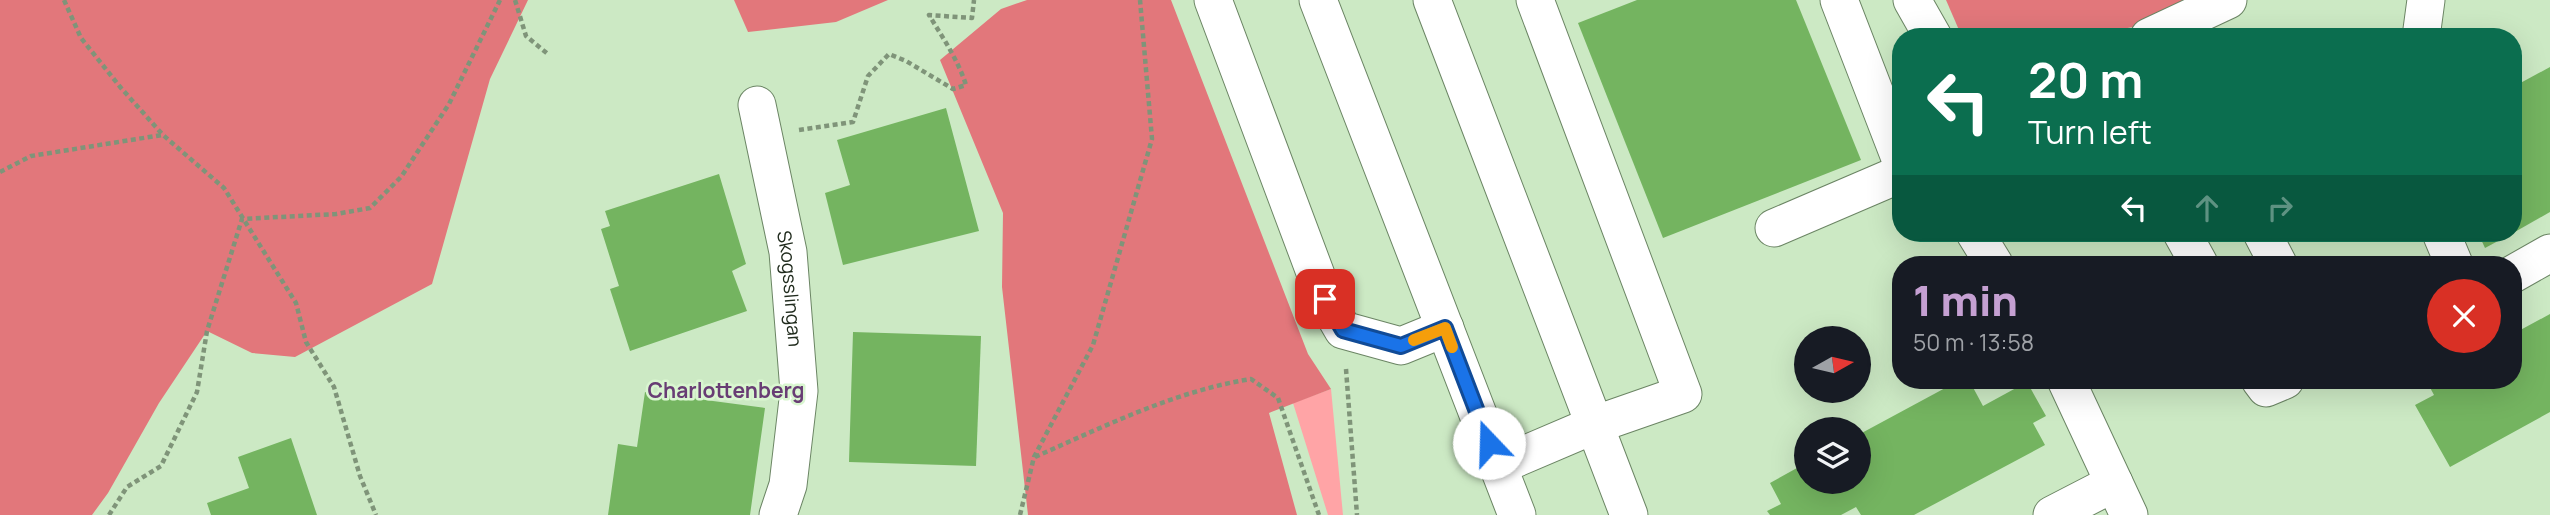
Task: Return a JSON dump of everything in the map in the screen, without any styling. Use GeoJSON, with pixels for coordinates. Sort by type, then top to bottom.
{"type":"FeatureCollection","features":[{"type":"Feature","properties":{"kind":"street"},"geometry":{"type":"LineString","coordinates":[[1213,0],[1325,299],[1343,330],[1401,346],[1445,328]]}},
{"type":"Feature","properties":{"kind":"street"},"geometry":{"type":"LineString","coordinates":[[1318,0],[1517,515]]}},
{"type":"Feature","properties":{"kind":"street"},"geometry":{"type":"LineString","coordinates":[[1432,0],[1629,515]]}},
{"type":"Feature","properties":{"kind":"street"},"geometry":{"type":"LineString","coordinates":[[1498,466],[1594,425],[1683,394],[1535,0]]}},
{"type":"Feature","properties":{"kind":"street"},"geometry":{"type":"LineString","coordinates":[[1839,0],[1892,137]]}},
{"type":"Feature","properties":{"kind":"street"},"geometry":{"type":"LineString","coordinates":[[1912,0],[1928,28]]}},
{"type":"Feature","properties":{"kind":"street"},"geometry":{"type":"LineString","coordinates":[[2170,28],[2228,0]]}},
{"type":"Feature","properties":{"kind":"street"},"geometry":{"type":"LineString","coordinates":[[2422,28],[2426,0]]}},
{"type":"Feature","properties":{"kind":"street","name":"Skogsslingan"},"geometry":{"type":"LineString","coordinates":[[760,120],[788,252],[799,391],[788,485],[778,515]]}},
{"type":"Feature","properties":{"kind":"street"},"geometry":{"type":"LineString","coordinates":[[1774,228],[1892,177]]}},
{"type":"Feature","properties":{"kind":"street"},"geometry":{"type":"LineString","coordinates":[[2522,269],[2550,253]]}},
{"type":"Feature","properties":{"kind":"street"},"geometry":{"type":"LineString","coordinates":[[2052,515],[2122,499],[2070,389]]}},
{"type":"Feature","properties":{"kind":"path"},"geometry":{"type":"LineString","coordinates":[[64,0],[81,38],[163,135],[224,188],[296,303],[306,342],[334,387],[360,476],[376,515]]}},
{"type":"Feature","properties":{"kind":"path"},"geometry":{"type":"LineString","coordinates":[[242,219],[337,214],[370,208],[401,177],[449,104],[500,0]]}},
{"type":"Feature","properties":{"kind":"path"},"geometry":{"type":"LineString","coordinates":[[515,0],[526,36],[550,55]]}},
{"type":"Feature","properties":{"kind":"path"},"geometry":{"type":"LineString","coordinates":[[760,120],[853,122],[868,76],[889,54],[953,89],[966,85],[962,72],[929,15],[972,18],[974,0]]}},
{"type":"Feature","properties":{"kind":"path"},"geometry":{"type":"LineString","coordinates":[[1020,515],[1034,457],[1093,345],[1152,139],[1140,0]]}},
{"type":"Feature","properties":{"kind":"path"},"geometry":{"type":"LineString","coordinates":[[0,172],[32,156],[163,135]]}},
{"type":"Feature","properties":{"kind":"path"},"geometry":{"type":"LineString","coordinates":[[109,515],[127,487],[161,466],[197,392],[207,331],[242,219]]}},
{"type":"Feature","properties":{"kind":"path"},"geometry":{"type":"LineString","coordinates":[[1343,330],[1357,515]]}},
{"type":"Feature","properties":{"kind":"path"},"geometry":{"type":"LineString","coordinates":[[1034,457],[1124,417],[1216,385],[1251,379],[1278,398],[1319,515]]}},
{"type":"Feature","properties":{"kind":"shaded area"},"geometry":{"type":"Polygon","coordinates":[[[0,0],[528,0],[490,79],[432,284],[295,357],[252,353],[207,331],[159,403],[108,493],[92,515],[0,515],[0,0]]]}},
{"type":"Feature","properties":{"kind":"shaded area"},"geometry":{"type":"Polygon","coordinates":[[[734,0],[888,0],[836,22],[748,32],[734,0]]]}},
{"type":"Feature","properties":{"kind":"shaded area"},"geometry":{"type":"Polygon","coordinates":[[[1027,0],[1171,0],[1308,354],[1331,389],[1269,413],[1297,515],[1028,515],[1002,287],[1003,213],[940,60],[1001,9],[1027,0]]]}},
{"type":"Feature","properties":{"kind":"shaded area"},"geometry":{"type":"Polygon","coordinates":[[[1946,0],[2188,0],[2128,28],[1958,28],[1946,0]]]}},
{"type":"Feature","properties":{"kind":"shaded area"},"geometry":{"type":"Polygon","coordinates":[[[1331,389],[1343,515],[1328,515],[1293,403],[1331,389]]]}},
{"type":"Feature","properties":{"kind":"building"},"geometry":{"type":"Polygon","coordinates":[[[1637,0],[1796,0],[1861,160],[1663,238],[1578,23],[1637,0]]]}},
{"type":"Feature","properties":{"kind":"building"},"geometry":{"type":"Polygon","coordinates":[[[2550,67],[2550,212],[2522,228],[2522,82],[2550,67]]]}},
{"type":"Feature","properties":{"kind":"building"},"geometry":{"type":"Polygon","coordinates":[[[946,108],[979,231],[843,265],[825,193],[850,185],[837,140],[946,108]]]}},
{"type":"Feature","properties":{"kind":"building"},"geometry":{"type":"Polygon","coordinates":[[[719,174],[746,264],[732,271],[747,311],[630,351],[610,289],[619,286],[601,229],[610,226],[605,211],[719,174]]]}},
{"type":"Feature","properties":{"kind":"building"},"geometry":{"type":"Polygon","coordinates":[[[2482,242],[2496,242],[2485,248],[2482,242]]]}},
{"type":"Feature","properties":{"kind":"building"},"geometry":{"type":"Polygon","coordinates":[[[2550,314],[2550,412],[2450,467],[2415,405],[2434,395],[2431,389],[2522,389],[2522,329],[2550,314]]]}},
{"type":"Feature","properties":{"kind":"building"},"geometry":{"type":"Polygon","coordinates":[[[853,332],[981,336],[976,466],[849,462],[853,332]]]}},
{"type":"Feature","properties":{"kind":"building"},"geometry":{"type":"Polygon","coordinates":[[[1943,389],[1974,389],[1983,406],[2014,389],[2031,389],[2046,416],[2033,423],[2045,445],[1914,515],[1861,515],[1856,507],[1841,515],[1770,515],[1767,511],[1781,504],[1770,483],[1794,470],[1794,494],[1871,494],[1871,428],[1943,389]]]}},
{"type":"Feature","properties":{"kind":"building"},"geometry":{"type":"Polygon","coordinates":[[[645,392],[765,408],[750,515],[608,515],[618,444],[637,447],[645,392]]]}},
{"type":"Feature","properties":{"kind":"building"},"geometry":{"type":"Polygon","coordinates":[[[291,438],[317,515],[211,515],[207,503],[249,488],[238,457],[291,438]]]}},
{"type":"Feature","properties":{"kind":"slow traffic"},"geometry":{"type":"LineString","coordinates":[[1414,340],[1445,328],[1452,347]]}},
{"type":"Feature","properties":{"kind":"district","name":"Charlottenberg"},"geometry":{"type":"Point","coordinates":[726,390]}},
{"type":"Feature","properties":{"kind":"route"},"geometry":{"type":"LineString","coordinates":[[1325,299],[1343,330],[1401,346],[1445,328],[1489,443]]}}]}
